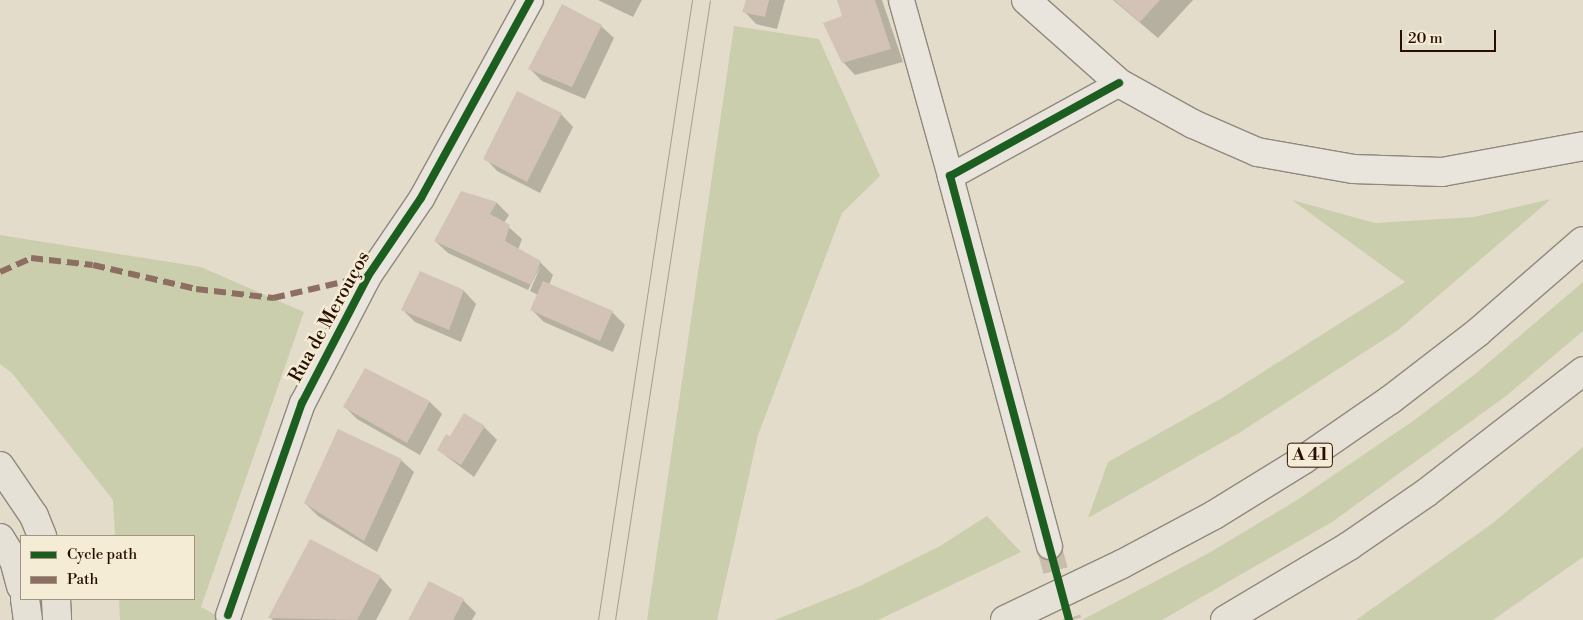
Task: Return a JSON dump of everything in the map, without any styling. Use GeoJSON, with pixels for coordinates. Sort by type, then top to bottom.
{"type":"FeatureCollection","features":[{"type":"Feature","properties":{"kind":"highway","name":"A 41"},"geometry":{"type":"LineString","coordinates":[[1005,620],[1122,564],[1206,519],[1303,460],[1390,400],[1477,334],[1583,241]]}},
{"type":"Feature","properties":{"kind":"highway"},"geometry":{"type":"LineString","coordinates":[[1224,620],[1341,550],[1426,493],[1583,371]]}},
{"type":"Feature","properties":{"kind":"highway"},"geometry":{"type":"LineString","coordinates":[[0,466],[34,516],[42,535]]}},
{"type":"Feature","properties":{"kind":"highway"},"geometry":{"type":"LineString","coordinates":[[0,538],[14,560],[20,582]]}},
{"type":"Feature","properties":{"kind":"highway"},"geometry":{"type":"LineString","coordinates":[[25,600],[28,620]]}},
{"type":"Feature","properties":{"kind":"highway"},"geometry":{"type":"LineString","coordinates":[[56,600],[57,620]]}},
{"type":"Feature","properties":{"kind":"main road"},"geometry":{"type":"LineString","coordinates":[[1026,0],[1119,83],[1193,124],[1257,152],[1353,169],[1442,172],[1583,146]]}},
{"type":"Feature","properties":{"kind":"street","name":"Rua de Merouços"},"geometry":{"type":"LineString","coordinates":[[228,615],[302,403],[368,276],[421,198],[530,0]]}},
{"type":"Feature","properties":{"kind":"street"},"geometry":{"type":"LineString","coordinates":[[901,0],[1049,546]]}},
{"type":"Feature","properties":{"kind":"street"},"geometry":{"type":"LineString","coordinates":[[950,176],[1119,83]]}},
{"type":"Feature","properties":{"kind":"green space"},"geometry":{"type":"Polygon","coordinates":[[[734,26],[819,39],[880,176],[842,213],[758,435],[717,620],[647,620],[734,26]]]}},
{"type":"Feature","properties":{"kind":"green space"},"geometry":{"type":"Polygon","coordinates":[[[1551,199],[1397,331],[1239,433],[1088,518],[1108,462],[1222,398],[1405,282],[1292,200],[1375,223],[1474,217],[1551,199]]]}},
{"type":"Feature","properties":{"kind":"green space"},"geometry":{"type":"Polygon","coordinates":[[[0,235],[201,267],[304,312],[201,607],[225,620],[120,620],[119,600],[195,600],[195,535],[115,535],[113,500],[12,373],[0,364],[0,235]]]}},
{"type":"Feature","properties":{"kind":"green space"},"geometry":{"type":"Polygon","coordinates":[[[1583,282],[1583,331],[1506,396],[1332,522],[1162,620],[1082,620],[1209,553],[1297,500],[1413,421],[1474,375],[1583,282]]]}},
{"type":"Feature","properties":{"kind":"green space"},"geometry":{"type":"Polygon","coordinates":[[[1583,447],[1583,557],[1493,620],[1356,620],[1493,523],[1583,447]]]}},
{"type":"Feature","properties":{"kind":"green space"},"geometry":{"type":"Polygon","coordinates":[[[987,516],[1021,552],[878,620],[775,620],[860,586],[940,546],[987,516]]]}},
{"type":"Feature","properties":{"kind":"building"},"geometry":{"type":"Polygon","coordinates":[[[746,0],[769,0],[765,17],[742,12],[746,0]]]}},
{"type":"Feature","properties":{"kind":"building"},"geometry":{"type":"Polygon","coordinates":[[[837,0],[875,0],[891,49],[842,63],[823,23],[842,16],[837,0]]]}},
{"type":"Feature","properties":{"kind":"building"},"geometry":{"type":"Polygon","coordinates":[[[1114,0],[1160,0],[1140,22],[1114,0]]]}},
{"type":"Feature","properties":{"kind":"building"},"geometry":{"type":"Polygon","coordinates":[[[562,4],[602,25],[572,87],[528,69],[562,4]]]}},
{"type":"Feature","properties":{"kind":"building"},"geometry":{"type":"Polygon","coordinates":[[[517,91],[562,113],[527,182],[483,159],[517,91]]]}},
{"type":"Feature","properties":{"kind":"building"},"geometry":{"type":"Polygon","coordinates":[[[461,191],[497,202],[490,214],[510,225],[505,241],[541,261],[531,285],[434,241],[461,191]]]}},
{"type":"Feature","properties":{"kind":"building"},"geometry":{"type":"Polygon","coordinates":[[[420,271],[464,290],[449,330],[401,310],[420,271]]]}},
{"type":"Feature","properties":{"kind":"building"},"geometry":{"type":"Polygon","coordinates":[[[543,281],[613,311],[600,341],[530,310],[543,281]]]}},
{"type":"Feature","properties":{"kind":"building"},"geometry":{"type":"Polygon","coordinates":[[[365,368],[430,401],[407,443],[343,407],[365,368]]]}},
{"type":"Feature","properties":{"kind":"building"},"geometry":{"type":"Polygon","coordinates":[[[464,413],[485,426],[461,465],[437,450],[446,434],[450,436],[464,413]]]}},
{"type":"Feature","properties":{"kind":"building"},"geometry":{"type":"Polygon","coordinates":[[[338,429],[402,459],[364,541],[304,503],[338,429]]]}},
{"type":"Feature","properties":{"kind":"building"},"geometry":{"type":"Polygon","coordinates":[[[310,539],[381,576],[357,620],[268,618],[310,539]]]}},
{"type":"Feature","properties":{"kind":"building"},"geometry":{"type":"Polygon","coordinates":[[[429,581],[464,599],[453,620],[408,620],[429,581]]]}},
{"type":"Feature","properties":{"kind":"tunnel"},"geometry":{"type":"LineString","coordinates":[[1049,546],[1069,620]]}},
{"type":"Feature","properties":{"kind":"tram line"},"geometry":{"type":"LineString","coordinates":[[598,620],[692,0]]}},
{"type":"Feature","properties":{"kind":"tram line"},"geometry":{"type":"LineString","coordinates":[[615,620],[710,0]]}},
{"type":"Feature","properties":{"kind":"marked path"},"geometry":{"type":"LineString","coordinates":[[0,272],[31,258],[93,265],[196,289],[273,298],[368,276]]}},
{"type":"Feature","properties":{"kind":"cycle path"},"geometry":{"type":"LineString","coordinates":[[228,615],[302,403],[368,276],[421,198],[530,0]]}},
{"type":"Feature","properties":{"kind":"cycle path"},"geometry":{"type":"LineString","coordinates":[[1069,620],[950,176],[1119,83]]}}]}
